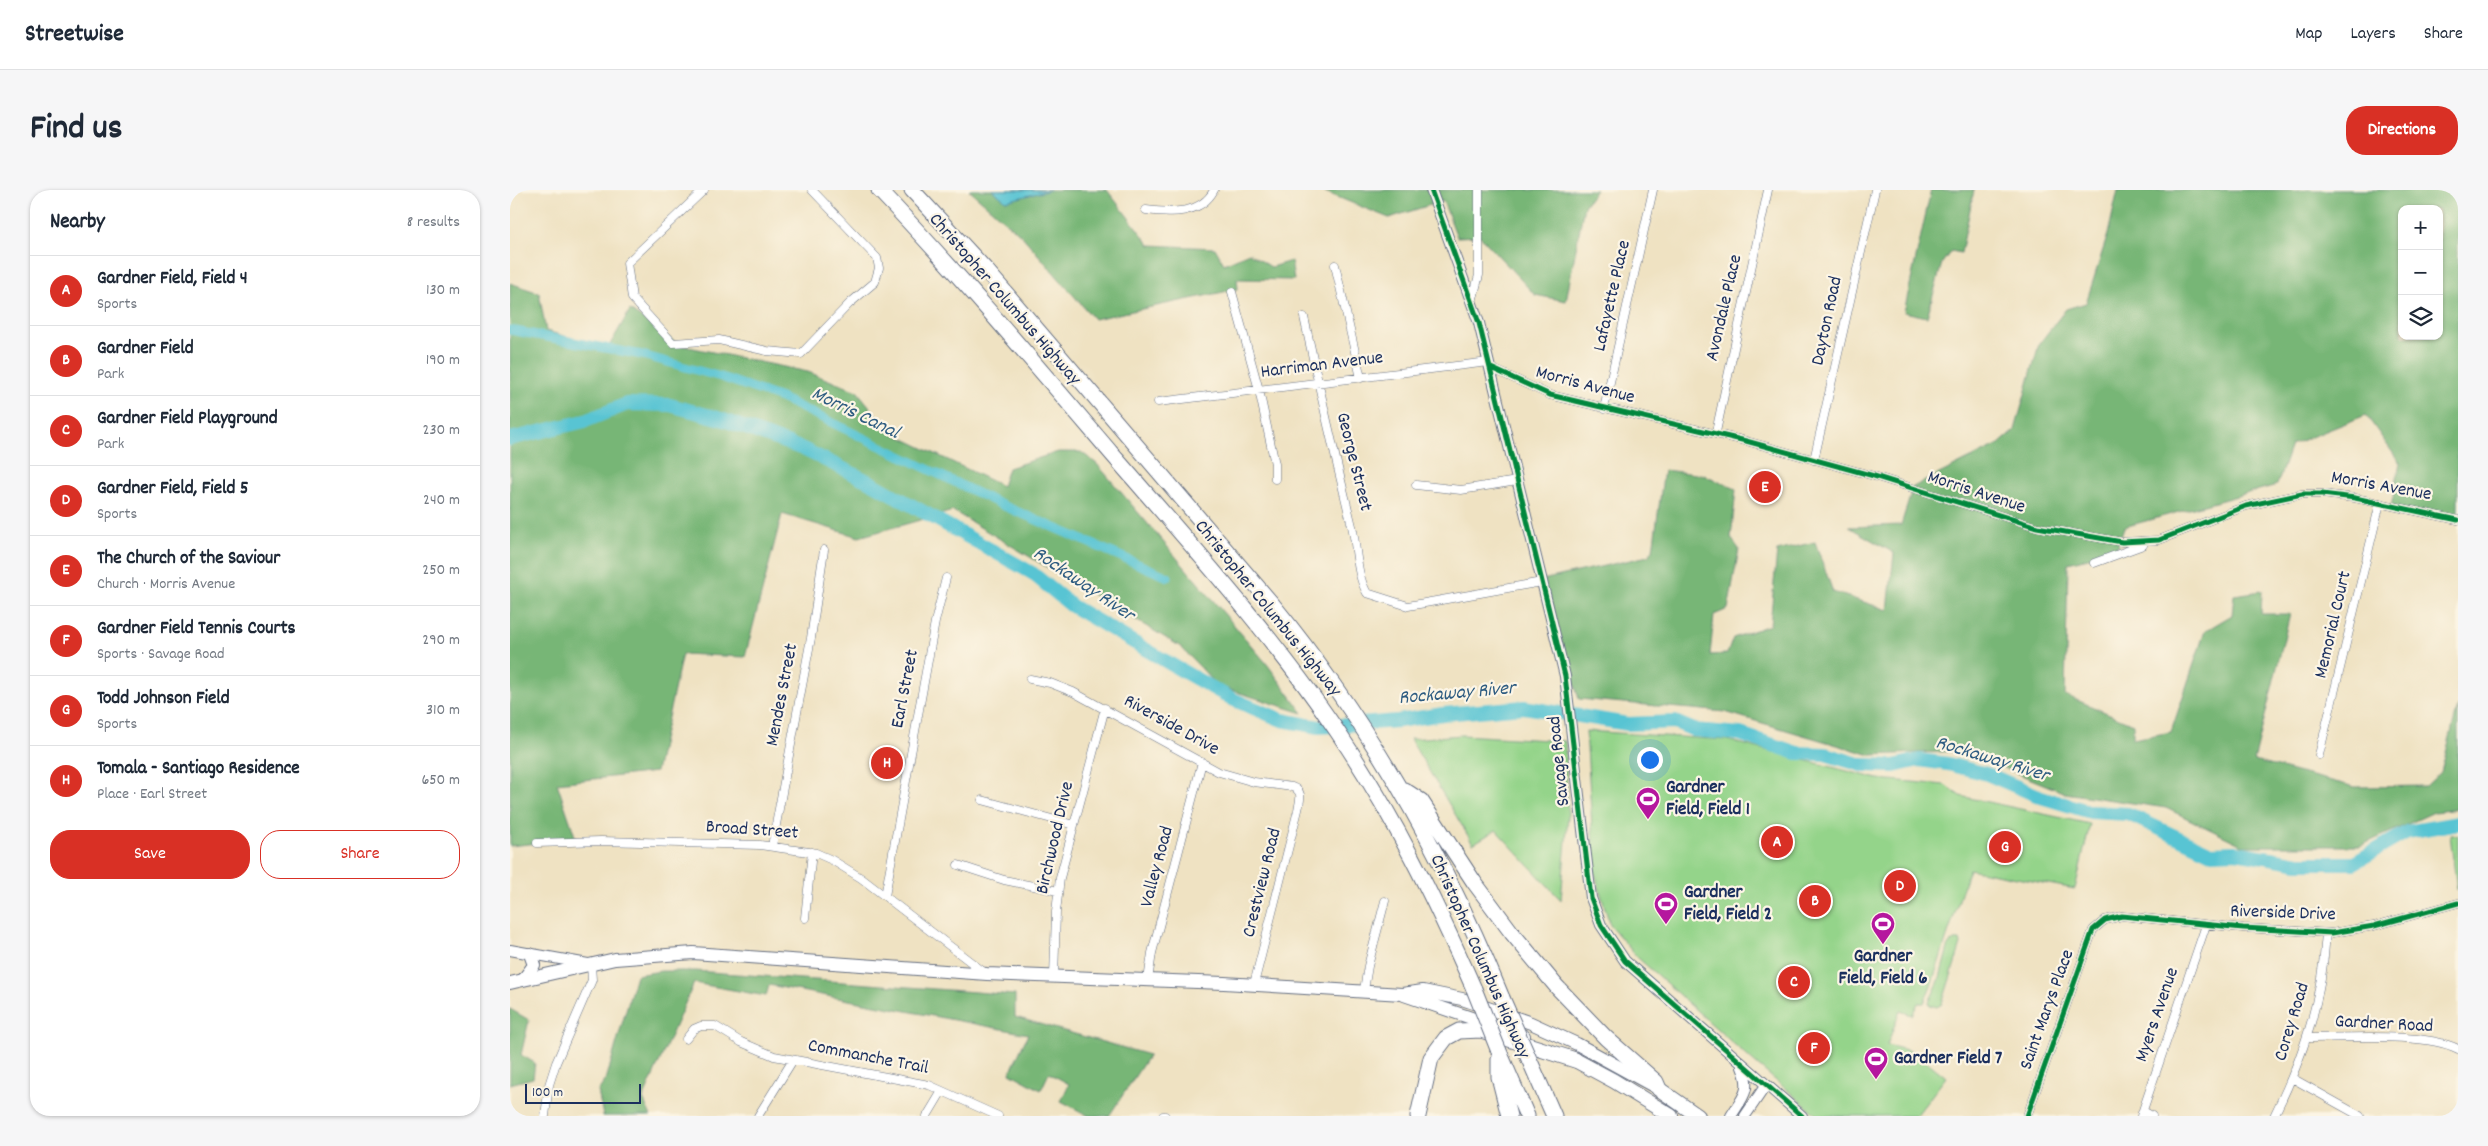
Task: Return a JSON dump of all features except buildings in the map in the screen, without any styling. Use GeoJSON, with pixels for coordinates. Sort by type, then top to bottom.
{"type":"FeatureCollection","features":[{"type":"Feature","properties":{"kind":"highway","name":"Christopher Columbus Highway"},"geometry":{"type":"LineString","coordinates":[[880,190],[1025,352],[1228,588],[1303,683],[1343,740],[1404,841],[1430,892],[1474,989],[1527,1116]]}},
{"type":"Feature","properties":{"kind":"highway","name":"Christopher Columbus Highway"},"geometry":{"type":"LineString","coordinates":[[912,190],[986,270],[1273,605],[1342,695],[1402,789],[1456,890],[1554,1116]]}},
{"type":"Feature","properties":{"kind":"highway"},"geometry":{"type":"LineString","coordinates":[[1402,789],[1421,801],[1474,882],[1512,933],[1557,987],[1606,1038],[1656,1082],[1659,1089],[1698,1116]]}},
{"type":"Feature","properties":{"kind":"highway"},"geometry":{"type":"LineString","coordinates":[[1418,1116],[1431,1058],[1446,1038],[1459,1031],[1482,1030],[1575,1060],[1614,1081],[1671,1116]]}},
{"type":"Feature","properties":{"kind":"highway"},"geometry":{"type":"LineString","coordinates":[[1498,1050],[1499,1077],[1509,1116]]}},
{"type":"Feature","properties":{"kind":"main road"},"geometry":{"type":"LineString","coordinates":[[510,983],[646,955],[693,953],[1054,978],[1254,984],[1402,994],[1423,991],[1454,997],[1531,1022],[1577,1044],[1659,1089]]}},
{"type":"Feature","properties":{"kind":"main road"},"geometry":{"type":"LineString","coordinates":[[523,980],[534,965],[530,954]]}},
{"type":"Feature","properties":{"kind":"main road"},"geometry":{"type":"LineString","coordinates":[[1402,994],[1539,1041],[1575,1060]]}},
{"type":"Feature","properties":{"kind":"street"},"geometry":{"type":"LineString","coordinates":[[704,190],[626,263],[632,298],[673,343],[719,340],[751,347],[801,354],[850,303],[871,288],[878,276],[877,258],[812,190]]}},
{"type":"Feature","properties":{"kind":"street"},"geometry":{"type":"LineString","coordinates":[[1146,210],[1182,212],[1197,208],[1208,199],[1214,190]]}},
{"type":"Feature","properties":{"kind":"street"},"geometry":{"type":"LineString","coordinates":[[1431,190],[1472,302]]}},
{"type":"Feature","properties":{"kind":"street"},"geometry":{"type":"LineString","coordinates":[[1472,302],[1479,275],[1479,190]]}},
{"type":"Feature","properties":{"kind":"street","name":"Lafayette Place"},"geometry":{"type":"LineString","coordinates":[[1604,408],[1653,190]]}},
{"type":"Feature","properties":{"kind":"street","name":"Avondale Place"},"geometry":{"type":"LineString","coordinates":[[1716,432],[1768,190]]}},
{"type":"Feature","properties":{"kind":"street","name":"Dayton Road"},"geometry":{"type":"LineString","coordinates":[[1814,460],[1875,190]]}},
{"type":"Feature","properties":{"kind":"street"},"geometry":{"type":"LineString","coordinates":[[1335,265],[1361,378]]}},
{"type":"Feature","properties":{"kind":"street"},"geometry":{"type":"LineString","coordinates":[[1232,292],[1259,390],[1275,464],[1275,479]]}},
{"type":"Feature","properties":{"kind":"street","name":"Savage Road"},"geometry":{"type":"LineString","coordinates":[[1472,302],[1490,365],[1565,676],[1587,871],[1592,898],[1601,925],[1625,961],[1802,1116]]}},
{"type":"Feature","properties":{"kind":"street","name":"George Street"},"geometry":{"type":"LineString","coordinates":[[1304,318],[1352,527],[1362,584],[1367,593],[1408,606],[1423,605],[1542,582]]}},
{"type":"Feature","properties":{"kind":"street","name":"Morris Avenue"},"geometry":{"type":"LineString","coordinates":[[1490,365],[1550,395],[1716,432],[1882,478],[1961,505],[2037,527],[2122,542],[2160,540],[2246,506],[2293,495],[2322,494],[2380,503],[2458,520]]}},
{"type":"Feature","properties":{"kind":"street","name":"Harriman Avenue"},"geometry":{"type":"LineString","coordinates":[[1158,402],[1490,365]]}},
{"type":"Feature","properties":{"kind":"street"},"geometry":{"type":"LineString","coordinates":[[1416,485],[1461,490],[1517,481]]}},
{"type":"Feature","properties":{"kind":"street","name":"Memorial Court"},"geometry":{"type":"LineString","coordinates":[[2319,755],[2380,503]]}},
{"type":"Feature","properties":{"kind":"street"},"geometry":{"type":"LineString","coordinates":[[2094,563],[2160,540]]}},
{"type":"Feature","properties":{"kind":"street","name":"Mendes Street"},"geometry":{"type":"LineString","coordinates":[[772,846],[811,638],[824,550]]}},
{"type":"Feature","properties":{"kind":"street","name":"Earl Street"},"geometry":{"type":"LineString","coordinates":[[886,896],[935,622],[946,578]]}},
{"type":"Feature","properties":{"kind":"street","name":"Riverside Drive"},"geometry":{"type":"LineString","coordinates":[[1030,679],[1050,683],[1104,708],[1232,778],[1292,787],[1299,790]]}},
{"type":"Feature","properties":{"kind":"street","name":"Birchwood Drive"},"geometry":{"type":"LineString","coordinates":[[1054,978],[1058,891],[1104,708]]}},
{"type":"Feature","properties":{"kind":"street","name":"Valley Road"},"geometry":{"type":"LineString","coordinates":[[1148,980],[1152,953],[1202,762]]}},
{"type":"Feature","properties":{"kind":"street","name":"Crestview Road"},"geometry":{"type":"LineString","coordinates":[[1254,984],[1298,810],[1301,794],[1299,790]]}},
{"type":"Feature","properties":{"kind":"street"},"geometry":{"type":"LineString","coordinates":[[982,800],[1074,825]]}},
{"type":"Feature","properties":{"kind":"street","name":"Broad Street"},"geometry":{"type":"LineString","coordinates":[[536,843],[601,842],[772,846],[812,852],[832,860],[886,896],[987,974]]}},
{"type":"Feature","properties":{"kind":"street"},"geometry":{"type":"LineString","coordinates":[[805,918],[812,852]]}},
{"type":"Feature","properties":{"kind":"street"},"geometry":{"type":"LineString","coordinates":[[958,865],[1004,880],[1058,891]]}},
{"type":"Feature","properties":{"kind":"street"},"geometry":{"type":"LineString","coordinates":[[1364,990],[1368,966],[1386,901]]}},
{"type":"Feature","properties":{"kind":"street","name":"Riverside Drive"},"geometry":{"type":"LineString","coordinates":[[2105,920],[2122,916],[2206,925],[2326,933],[2366,928],[2458,904]]}},
{"type":"Feature","properties":{"kind":"street","name":"Saint Marys Place"},"geometry":{"type":"LineString","coordinates":[[2027,1116],[2093,930],[2105,920]]}},
{"type":"Feature","properties":{"kind":"street","name":"Myers Avenue"},"geometry":{"type":"LineString","coordinates":[[2142,1114],[2206,925]]}},
{"type":"Feature","properties":{"kind":"street","name":"Corey Road"},"geometry":{"type":"LineString","coordinates":[[2274,1116],[2308,1038],[2324,970],[2326,933]]}},
{"type":"Feature","properties":{"kind":"street"},"geometry":{"type":"LineString","coordinates":[[510,950],[591,965],[592,980],[549,1085],[545,1116]]}},
{"type":"Feature","properties":{"kind":"street"},"geometry":{"type":"LineString","coordinates":[[686,1039],[694,1029],[701,1026],[715,1026],[757,1050],[793,1060]]}},
{"type":"Feature","properties":{"kind":"street","name":"Gardner Road"},"geometry":{"type":"LineString","coordinates":[[2308,1038],[2406,1040],[2436,1043],[2458,1049]]}},
{"type":"Feature","properties":{"kind":"street","name":"Commanche Trail"},"geometry":{"type":"LineString","coordinates":[[758,1116],[793,1060],[929,1085],[998,1116]]}},
{"type":"Feature","properties":{"kind":"street"},"geometry":{"type":"LineString","coordinates":[[1732,1116],[1748,1088],[1747,1078],[1741,1064]]}},
{"type":"Feature","properties":{"kind":"street"},"geometry":{"type":"LineString","coordinates":[[2292,1078],[2360,1116]]}},
{"type":"Feature","properties":{"kind":"street"},"geometry":{"type":"LineString","coordinates":[[1748,1088],[1766,1085]]}},
{"type":"Feature","properties":{"kind":"street"},"geometry":{"type":"LineString","coordinates":[[1745,1116],[1766,1085]]}},
{"type":"Feature","properties":{"kind":"street"},"geometry":{"type":"LineString","coordinates":[[927,1116],[942,1091]]}},
{"type":"Feature","properties":{"kind":"street"},"geometry":{"type":"LineString","coordinates":[[2142,1114],[2152,1116]]}},
{"type":"Feature","properties":{"kind":"green space"},"geometry":{"type":"Polygon","coordinates":[[[969,190],[1107,190],[1150,245],[1215,248],[1224,264],[1249,253],[1271,267],[1291,261],[1294,280],[1237,279],[1238,289],[1094,319],[1022,236],[969,190]]]}},
{"type":"Feature","properties":{"kind":"green space"},"geometry":{"type":"Polygon","coordinates":[[[1320,190],[1596,190],[1584,206],[1566,301],[1535,295],[1480,236],[1457,237],[1443,201],[1389,218],[1320,190]]]}},
{"type":"Feature","properties":{"kind":"green space"},"geometry":{"type":"Polygon","coordinates":[[[1931,190],[1974,190],[1961,253],[1951,251],[1942,263],[1927,317],[1904,312],[1931,190]]]}},
{"type":"Feature","properties":{"kind":"green space"},"geometry":{"type":"Polygon","coordinates":[[[2118,190],[2458,190],[2458,520],[2391,507],[2400,463],[2366,415],[2291,445],[2277,485],[2124,527],[2116,551],[2068,563],[2065,695],[2133,724],[2133,739],[2171,732],[2205,631],[2232,615],[2234,595],[2262,591],[2261,614],[2290,614],[2254,761],[2355,787],[2426,786],[2441,772],[2458,706],[2458,809],[2434,812],[2360,846],[2244,846],[2166,808],[2065,793],[1963,751],[1871,755],[1725,712],[1579,699],[1542,580],[1648,556],[1653,550],[1664,470],[1704,475],[1736,489],[1731,538],[1739,549],[1728,609],[1714,615],[1710,655],[1727,654],[1733,638],[1770,625],[1777,551],[1815,542],[1833,592],[1888,610],[1894,553],[1849,527],[1901,525],[1913,487],[1999,444],[2015,430],[2039,344],[2066,309],[2086,303],[2108,234],[2118,190]]]}},
{"type":"Feature","properties":{"kind":"green space"},"geometry":{"type":"Polygon","coordinates":[[[510,283],[539,293],[546,331],[608,348],[630,310],[679,345],[808,372],[857,391],[890,432],[1002,486],[1008,468],[1058,452],[1081,452],[1097,464],[1267,664],[1303,713],[1218,686],[1181,647],[953,511],[859,537],[782,514],[745,657],[682,654],[656,772],[557,783],[576,839],[510,846],[510,283]]]}},
{"type":"Feature","properties":{"kind":"green space"},"geometry":{"type":"Polygon","coordinates":[[[1586,731],[1727,740],[1878,779],[1945,785],[1960,796],[2090,824],[2075,889],[1969,869],[1924,1003],[1918,1003],[1912,1015],[1900,1011],[1887,1045],[1915,1052],[1946,1077],[1916,1116],[1818,1116],[1755,1063],[1637,957],[1610,925],[1595,874],[1586,731]]]}},
{"type":"Feature","properties":{"kind":"green space"},"geometry":{"type":"Polygon","coordinates":[[[1462,735],[1565,741],[1568,816],[1561,900],[1496,830],[1473,844],[1410,739],[1462,735]]]}},
{"type":"Feature","properties":{"kind":"green space"},"geometry":{"type":"Polygon","coordinates":[[[2450,835],[2458,835],[2457,890],[2450,835]]]}},
{"type":"Feature","properties":{"kind":"green space"},"geometry":{"type":"Polygon","coordinates":[[[1954,940],[1960,940],[1961,944],[1942,1004],[1937,1007],[1930,1005],[1929,1002],[1939,981],[1949,944],[1954,940]]]}},
{"type":"Feature","properties":{"kind":"green space"},"geometry":{"type":"Polygon","coordinates":[[[661,971],[696,971],[1015,995],[1015,1017],[1149,1055],[1109,1116],[1089,1116],[1061,1101],[1069,1084],[1049,1073],[1041,1090],[1010,1073],[1028,1034],[769,985],[766,996],[694,983],[643,1099],[651,1116],[603,1116],[598,1091],[606,1080],[636,975],[661,971]]]}},
{"type":"Feature","properties":{"kind":"green space"},"geometry":{"type":"Polygon","coordinates":[[[510,1009],[529,1020],[521,1055],[535,1063],[533,1078],[510,1084],[510,1009]]]}},
{"type":"Feature","properties":{"kind":"water"},"geometry":{"type":"Polygon","coordinates":[[[992,190],[1050,190],[1006,201],[992,190]]]}},
{"type":"Feature","properties":{"kind":"waterway","name":"Morris Canal"},"geometry":{"type":"LineString","coordinates":[[510,330],[642,355],[721,377],[781,398],[1002,505],[1168,577]]}},
{"type":"Feature","properties":{"kind":"waterway","name":"Rockaway River"},"geometry":{"type":"LineString","coordinates":[[510,439],[585,421],[627,404],[670,405],[721,419],[803,449],[872,483],[1032,573],[1072,606],[1179,669],[1232,699],[1282,720],[1319,727],[1398,721],[1443,714],[1524,707],[1628,724],[1675,722],[1694,730],[1740,734],[1797,753],[1825,754],[1862,765],[1894,766],[1919,760],[1948,764],[1987,774],[2041,797],[2091,812],[2128,814],[2211,853],[2236,852],[2299,863],[2354,863],[2407,832],[2458,823]]}},
{"type":"Feature","properties":{"kind":"cycle path"},"geometry":{"type":"LineString","coordinates":[[1431,190],[1479,323],[1565,676],[1591,898],[1601,925],[1625,961],[1802,1116]]}},
{"type":"Feature","properties":{"kind":"cycle path"},"geometry":{"type":"LineString","coordinates":[[1491,368],[1550,395],[1746,441],[1874,476],[2037,527],[2122,542],[2159,540],[2246,506],[2302,494],[2322,494],[2355,498],[2458,520]]}},
{"type":"Feature","properties":{"kind":"cycle path"},"geometry":{"type":"LineString","coordinates":[[2027,1116],[2093,930],[2105,920],[2122,916],[2243,928],[2332,933],[2374,926],[2458,903]]}},
{"type":"Feature","properties":{"kind":"place","name":"The Church of the Saviour"},"geometry":{"type":"Point","coordinates":[1765,487]}},
{"type":"Feature","properties":{"kind":"place","name":"Tomala - Santiago Residence"},"geometry":{"type":"Point","coordinates":[887,763]}},
{"type":"Feature","properties":{"kind":"place","name":"Gardner Field, Field 1"},"geometry":{"type":"Point","coordinates":[1648,820]}},
{"type":"Feature","properties":{"kind":"place","name":"Gardner Field, Field 4"},"geometry":{"type":"Point","coordinates":[1777,842]}},
{"type":"Feature","properties":{"kind":"place","name":"Todd Johnson Field"},"geometry":{"type":"Point","coordinates":[2005,847]}},
{"type":"Feature","properties":{"kind":"place","name":"Gardner Field, Field 5"},"geometry":{"type":"Point","coordinates":[1900,886]}},
{"type":"Feature","properties":{"kind":"place","name":"Gardner Field"},"geometry":{"type":"Point","coordinates":[1815,901]}},
{"type":"Feature","properties":{"kind":"place","name":"Gardner Field, Field 2"},"geometry":{"type":"Point","coordinates":[1666,925]}},
{"type":"Feature","properties":{"kind":"place","name":"Gardner Field, Field 6"},"geometry":{"type":"Point","coordinates":[1883,945]}},
{"type":"Feature","properties":{"kind":"place","name":"Gardner Field Playground"},"geometry":{"type":"Point","coordinates":[1794,982]}},
{"type":"Feature","properties":{"kind":"place","name":"Gardner Field Tennis Courts"},"geometry":{"type":"Point","coordinates":[1814,1048]}},
{"type":"Feature","properties":{"kind":"place","name":"Gardner Field 7"},"geometry":{"type":"Point","coordinates":[1876,1080]}}]}
